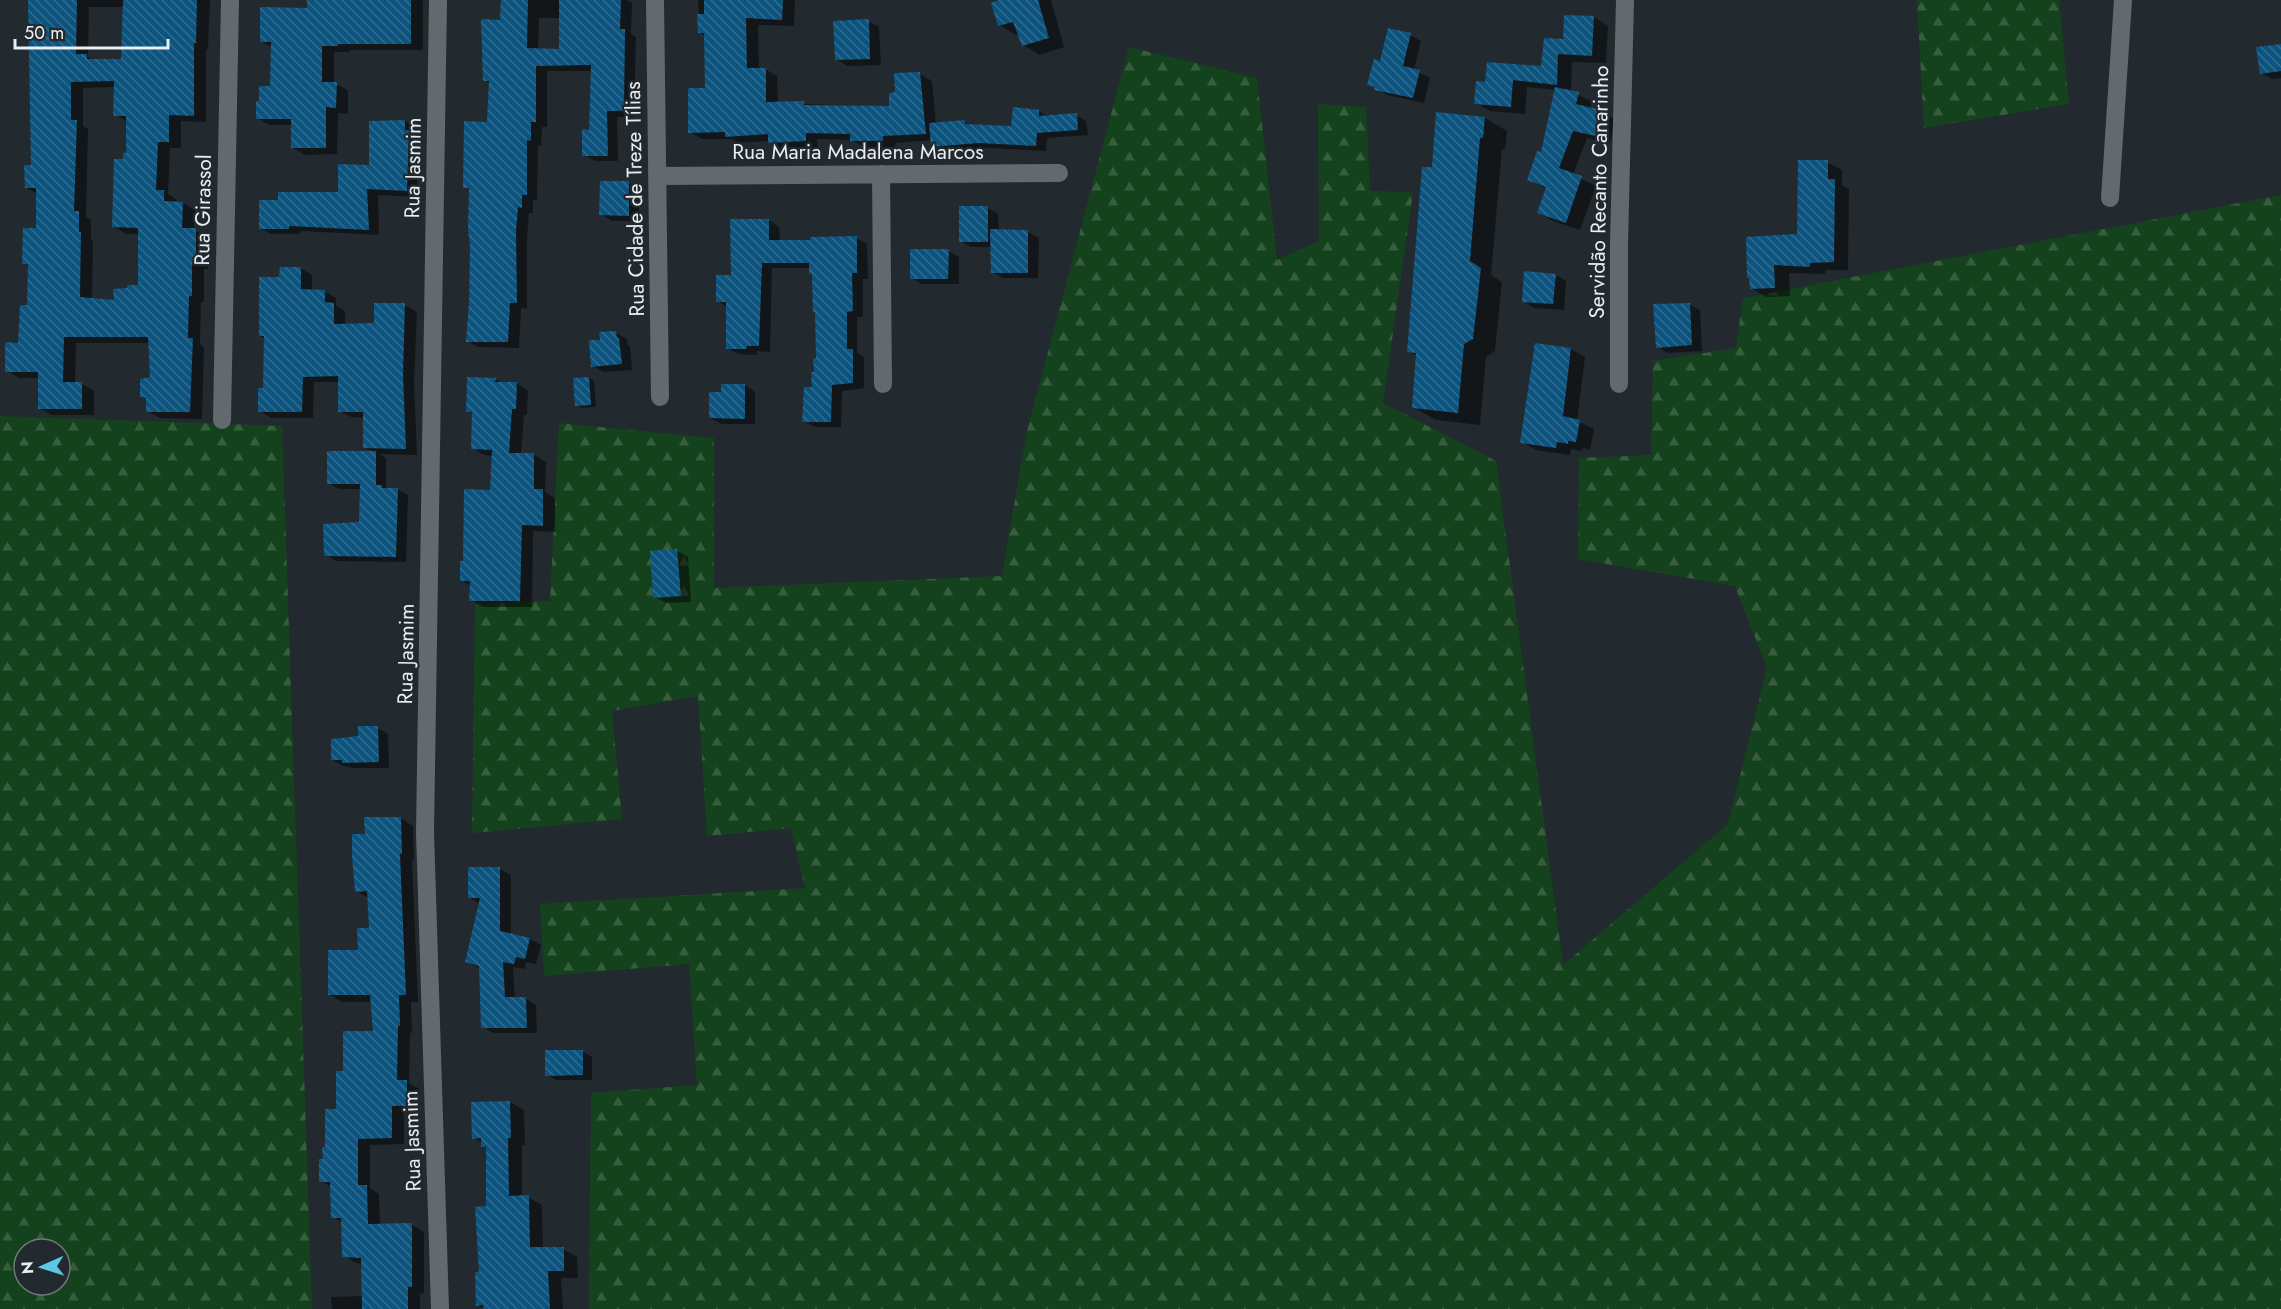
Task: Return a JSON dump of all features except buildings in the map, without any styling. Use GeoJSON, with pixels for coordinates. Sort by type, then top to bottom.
{"type":"FeatureCollection","features":[{"type":"Feature","properties":{"kind":"street","name":"Rua Girassol"},"geometry":{"type":"LineString","coordinates":[[222,420],[230,0]]}},
{"type":"Feature","properties":{"kind":"street","name":"Rua Jasmim"},"geometry":{"type":"LineString","coordinates":[[438,0],[425,832],[440,1309]]}},
{"type":"Feature","properties":{"kind":"street","name":"Rua Cidade de Treze Tílias"},"geometry":{"type":"LineString","coordinates":[[655,0],[660,398]]}},
{"type":"Feature","properties":{"kind":"street","name":"Servidão Recanto Canarinho"},"geometry":{"type":"LineString","coordinates":[[1619,384],[1619,244],[1625,0]]}},
{"type":"Feature","properties":{"kind":"street"},"geometry":{"type":"LineString","coordinates":[[2110,198],[2123,0]]}},
{"type":"Feature","properties":{"kind":"street","name":"Rua Maria Madalena Marcos"},"geometry":{"type":"LineString","coordinates":[[657,176],[1059,173]]}},
{"type":"Feature","properties":{"kind":"street"},"geometry":{"type":"LineString","coordinates":[[881,174],[883,384]]}},
{"type":"Feature","properties":{"kind":"green space"},"geometry":{"type":"Polygon","coordinates":[[[1917,0],[2059,0],[2069,104],[1924,128],[1917,0]]]}},
{"type":"Feature","properties":{"kind":"green space"},"geometry":{"type":"Polygon","coordinates":[[[1129,47],[1257,78],[1277,260],[1319,241],[1318,104],[1366,107],[1370,191],[1413,192],[1383,403],[1496,461],[1563,965],[1728,824],[1767,668],[1735,586],[1578,559],[1579,458],[1651,455],[1653,361],[1736,348],[1743,298],[2281,195],[2281,1309],[589,1309],[591,1093],[697,1085],[689,964],[544,976],[540,904],[805,888],[791,828],[707,836],[698,696],[612,711],[622,819],[472,833],[475,604],[550,601],[559,423],[714,438],[714,588],[1002,576],[1026,435],[1129,47]]]}},
{"type":"Feature","properties":{"kind":"green space"},"geometry":{"type":"Polygon","coordinates":[[[0,416],[282,426],[312,1309],[0,1309],[0,416]]]}}]}
